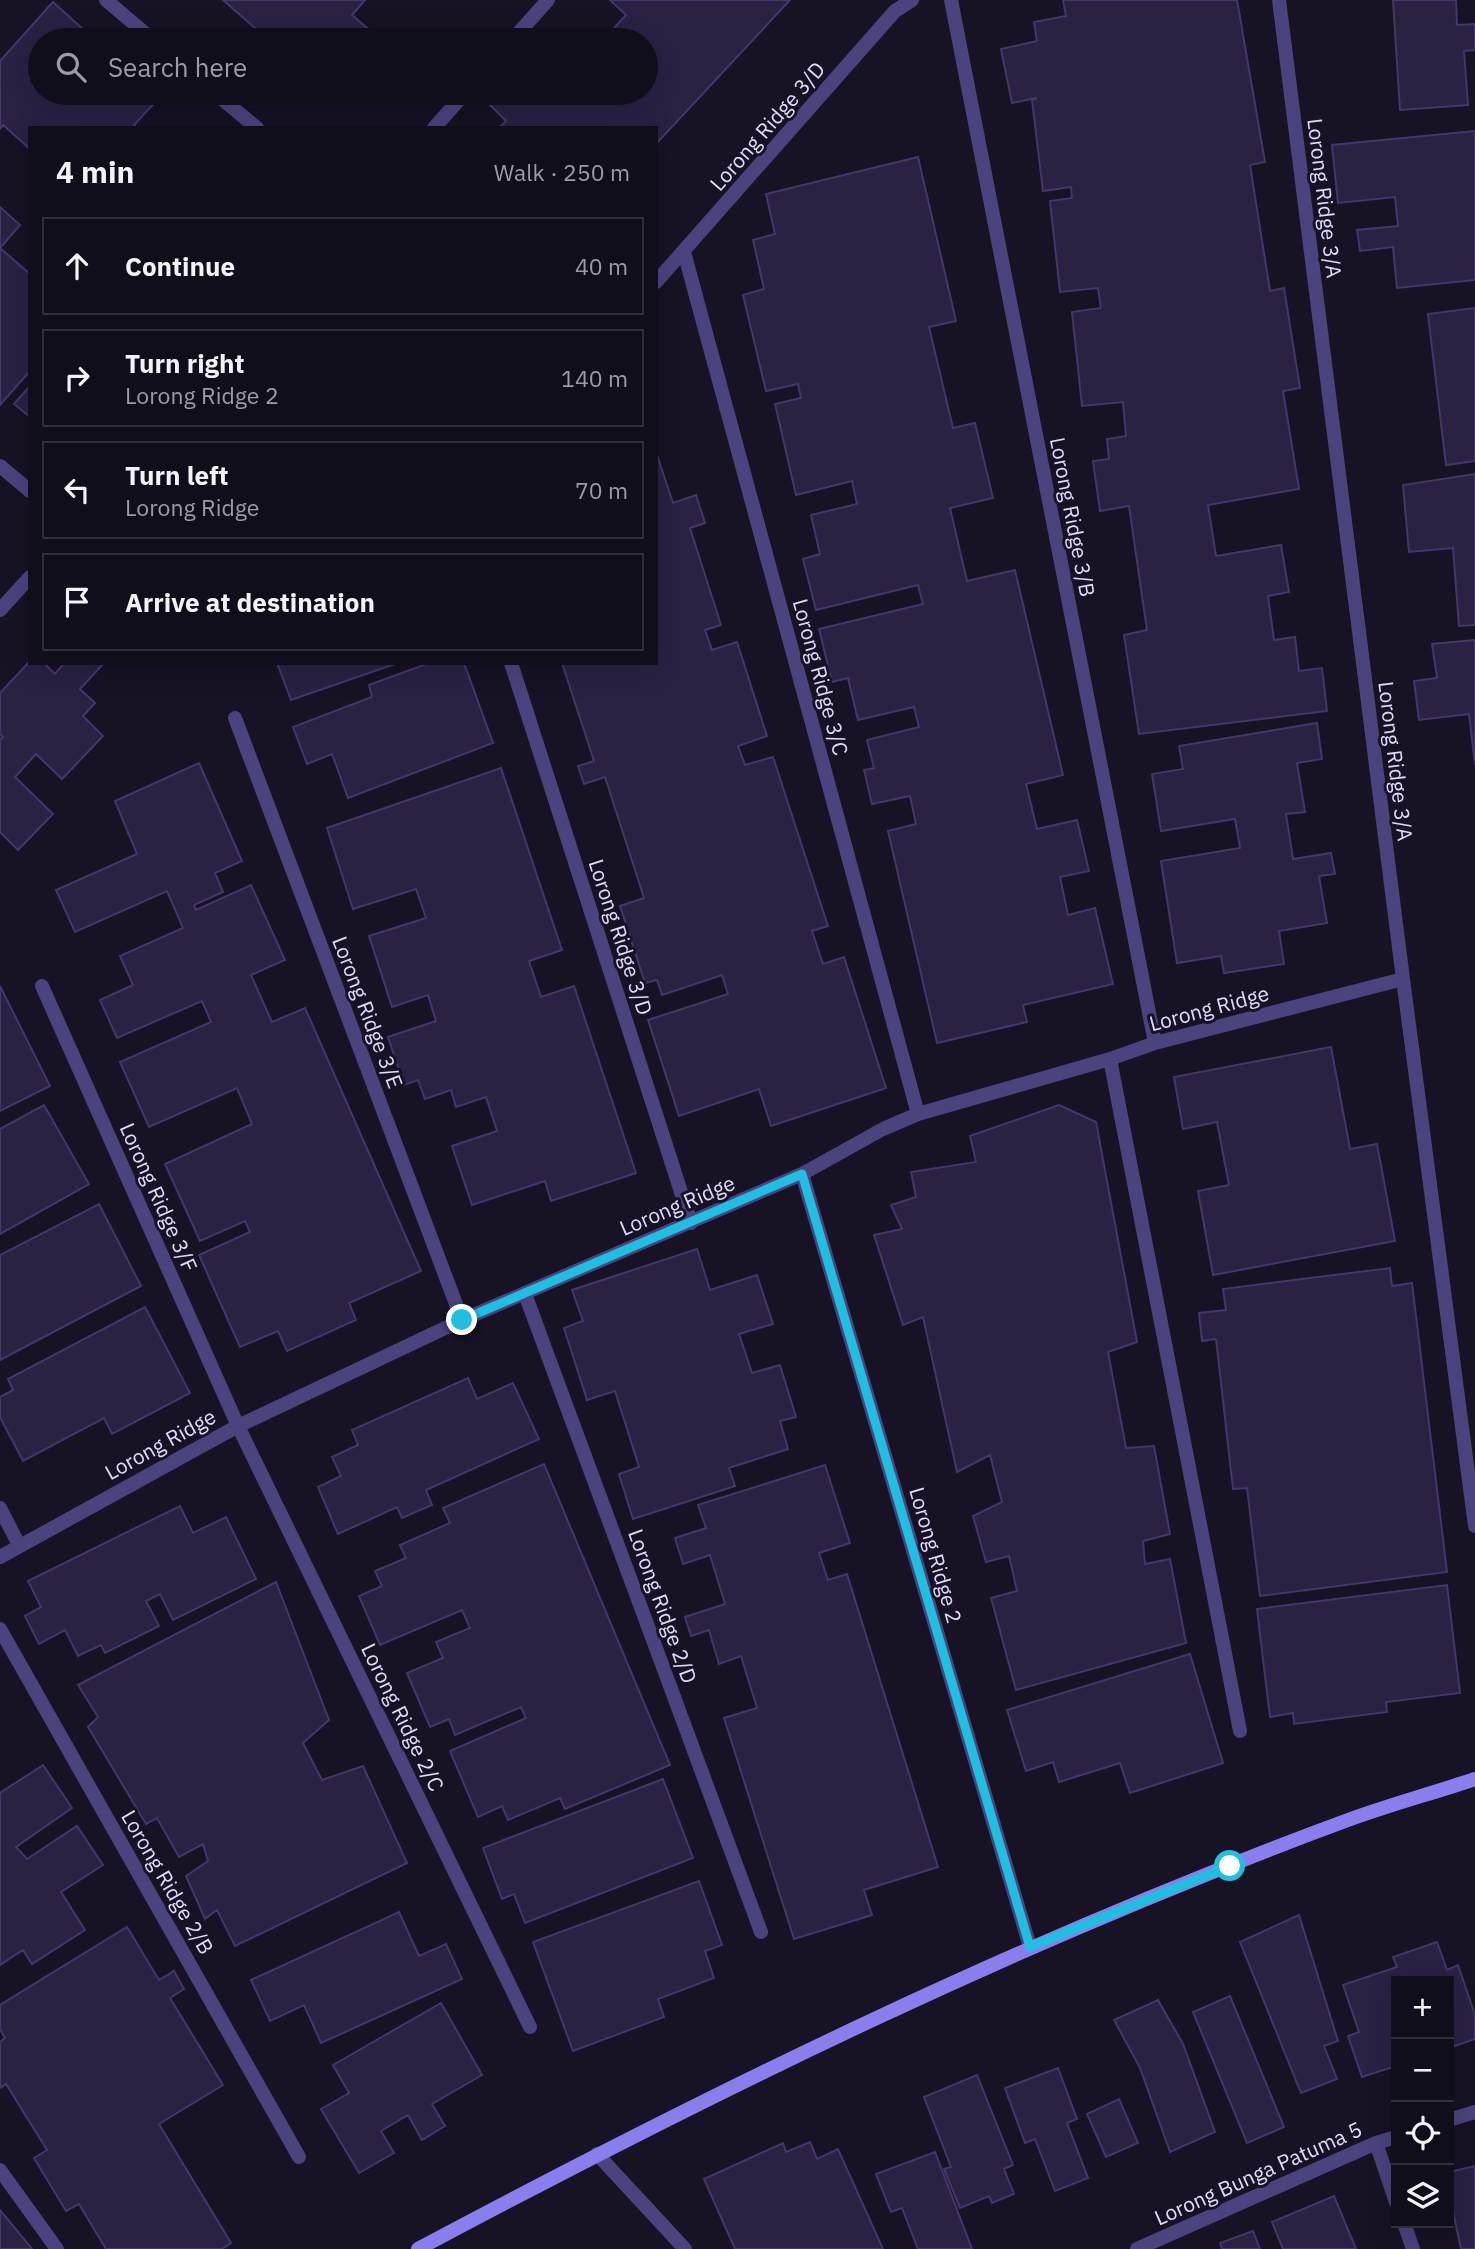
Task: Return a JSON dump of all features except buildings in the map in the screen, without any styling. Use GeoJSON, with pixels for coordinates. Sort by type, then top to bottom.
{"type":"FeatureCollection","features":[{"type":"Feature","properties":{"kind":"street"},"geometry":{"type":"LineString","coordinates":[[106,0],[139,28]]}},
{"type":"Feature","properties":{"kind":"street"},"geometry":{"type":"LineString","coordinates":[[523,28],[548,0]]}},
{"type":"Feature","properties":{"kind":"street","name":"Lorong Ridge 3/D"},"geometry":{"type":"LineString","coordinates":[[658,280],[895,11],[912,0]]}},
{"type":"Feature","properties":{"kind":"street","name":"Lorong Ridge 3/B"},"geometry":{"type":"LineString","coordinates":[[951,0],[1154,1043]]}},
{"type":"Feature","properties":{"kind":"street","name":"Lorong Ridge 3/A"},"geometry":{"type":"LineString","coordinates":[[1279,0],[1402,979],[1475,1526]]}},
{"type":"Feature","properties":{"kind":"street"},"geometry":{"type":"LineString","coordinates":[[229,105],[255,126]]}},
{"type":"Feature","properties":{"kind":"street"},"geometry":{"type":"LineString","coordinates":[[436,126],[454,105]]}},
{"type":"Feature","properties":{"kind":"street","name":"Lorong Ridge 3/C"},"geometry":{"type":"LineString","coordinates":[[684,252],[918,1114]]}},
{"type":"Feature","properties":{"kind":"street"},"geometry":{"type":"LineString","coordinates":[[0,466],[28,489]]}},
{"type":"Feature","properties":{"kind":"street"},"geometry":{"type":"LineString","coordinates":[[0,610],[28,579]]}},
{"type":"Feature","properties":{"kind":"street","name":"Lorong Ridge 3/D"},"geometry":{"type":"LineString","coordinates":[[512,665],[691,1223]]}},
{"type":"Feature","properties":{"kind":"street","name":"Lorong Ridge 3/E"},"geometry":{"type":"LineString","coordinates":[[235,718],[462,1320]]}},
{"type":"Feature","properties":{"kind":"street","name":"Lorong Ridge"},"geometry":{"type":"LineString","coordinates":[[0,1557],[238,1426],[462,1320],[802,1174],[883,1129],[918,1114],[1110,1059],[1154,1043],[1402,979]]}},
{"type":"Feature","properties":{"kind":"street","name":"Lorong Ridge 3/F"},"geometry":{"type":"LineString","coordinates":[[42,986],[238,1426]]}},
{"type":"Feature","properties":{"kind":"street"},"geometry":{"type":"LineString","coordinates":[[1110,1059],[1240,1731]]}},
{"type":"Feature","properties":{"kind":"street","name":"Lorong Ridge 2"},"geometry":{"type":"LineString","coordinates":[[802,1174],[1030,1947]]}},
{"type":"Feature","properties":{"kind":"street","name":"Lorong Ridge 2/D"},"geometry":{"type":"LineString","coordinates":[[525,1294],[761,1933]]}},
{"type":"Feature","properties":{"kind":"street","name":"Lorong Ridge 2/C"},"geometry":{"type":"LineString","coordinates":[[238,1426],[530,2027]]}},
{"type":"Feature","properties":{"kind":"street"},"geometry":{"type":"LineString","coordinates":[[0,1508],[19,1545]]}},
{"type":"Feature","properties":{"kind":"street","name":"Lorong Ridge 2/B"},"geometry":{"type":"LineString","coordinates":[[0,1629],[299,2157]]}},
{"type":"Feature","properties":{"kind":"street"},"geometry":{"type":"LineString","coordinates":[[418,2249],[597,2154],[777,2065],[1030,1947],[1350,1819],[1475,1779]]}},
{"type":"Feature","properties":{"kind":"street"},"geometry":{"type":"LineString","coordinates":[[1454,2118],[1475,2112]]}},
{"type":"Feature","properties":{"kind":"street","name":"Lorong Bunga Patuma 5"},"geometry":{"type":"LineString","coordinates":[[1137,2249],[1391,2138]]}},
{"type":"Feature","properties":{"kind":"street"},"geometry":{"type":"LineString","coordinates":[[1376,2143],[1391,2187]]}},
{"type":"Feature","properties":{"kind":"street"},"geometry":{"type":"LineString","coordinates":[[597,2154],[685,2249]]}},
{"type":"Feature","properties":{"kind":"street"},"geometry":{"type":"LineString","coordinates":[[0,2170],[57,2249]]}},
{"type":"Feature","properties":{"kind":"street"},"geometry":{"type":"LineString","coordinates":[[1406,2228],[1413,2249]]}},
{"type":"Feature","properties":{"kind":"route"},"geometry":{"type":"LineString","coordinates":[[462,1320],[802,1174],[1030,1947],[1230,1866]]}}]}
